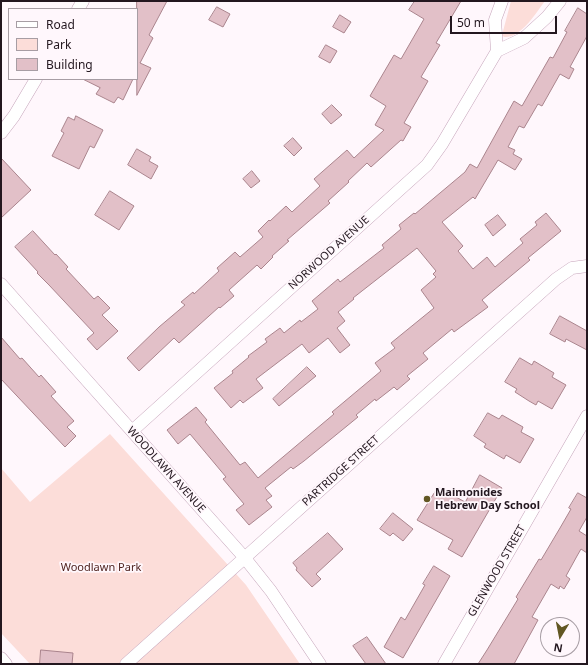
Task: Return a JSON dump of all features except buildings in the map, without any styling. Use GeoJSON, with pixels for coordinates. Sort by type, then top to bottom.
{"type":"FeatureCollection","features":[{"type":"Feature","properties":{"kind":"street"},"geometry":{"type":"LineString","coordinates":[[502,1],[495,20],[498,51],[524,38],[547,17],[560,1]]}},
{"type":"Feature","properties":{"kind":"street","name":"NORWOOD AVENUE"},"geometry":{"type":"LineString","coordinates":[[132,431],[427,165],[442,144],[498,51]]}},
{"type":"Feature","properties":{"kind":"street"},"geometry":{"type":"LineString","coordinates":[[1,133],[14,116],[35,80]]}},
{"type":"Feature","properties":{"kind":"street","name":"PARTRIDGE STREET"},"geometry":{"type":"LineString","coordinates":[[126,664],[556,279],[572,268],[587,266]]}},
{"type":"Feature","properties":{"kind":"street","name":"WOODLAWN AVENUE"},"geometry":{"type":"LineString","coordinates":[[1,284],[244,557],[271,591],[320,664]]}},
{"type":"Feature","properties":{"kind":"street","name":"GLENWOOD STREET"},"geometry":{"type":"LineString","coordinates":[[444,664],[587,416]]}},
{"type":"Feature","properties":{"kind":"street"},"geometry":{"type":"LineString","coordinates":[[1,658],[6,664]]}},
{"type":"Feature","properties":{"kind":"green space"},"geometry":{"type":"Polygon","coordinates":[[[511,1],[545,1],[522,30],[510,37],[504,37],[502,35],[511,1]]]}},
{"type":"Feature","properties":{"kind":"green space","name":"Woodlawn Park"},"geometry":{"type":"Polygon","coordinates":[[[110,434],[246,585],[300,664],[30,664],[1,633],[1,468],[30,502],[110,434]]]}},
{"type":"Feature","properties":{"kind":"place","name":"Maimonides Hebrew Day School"},"geometry":{"type":"Point","coordinates":[427,499]}}]}
